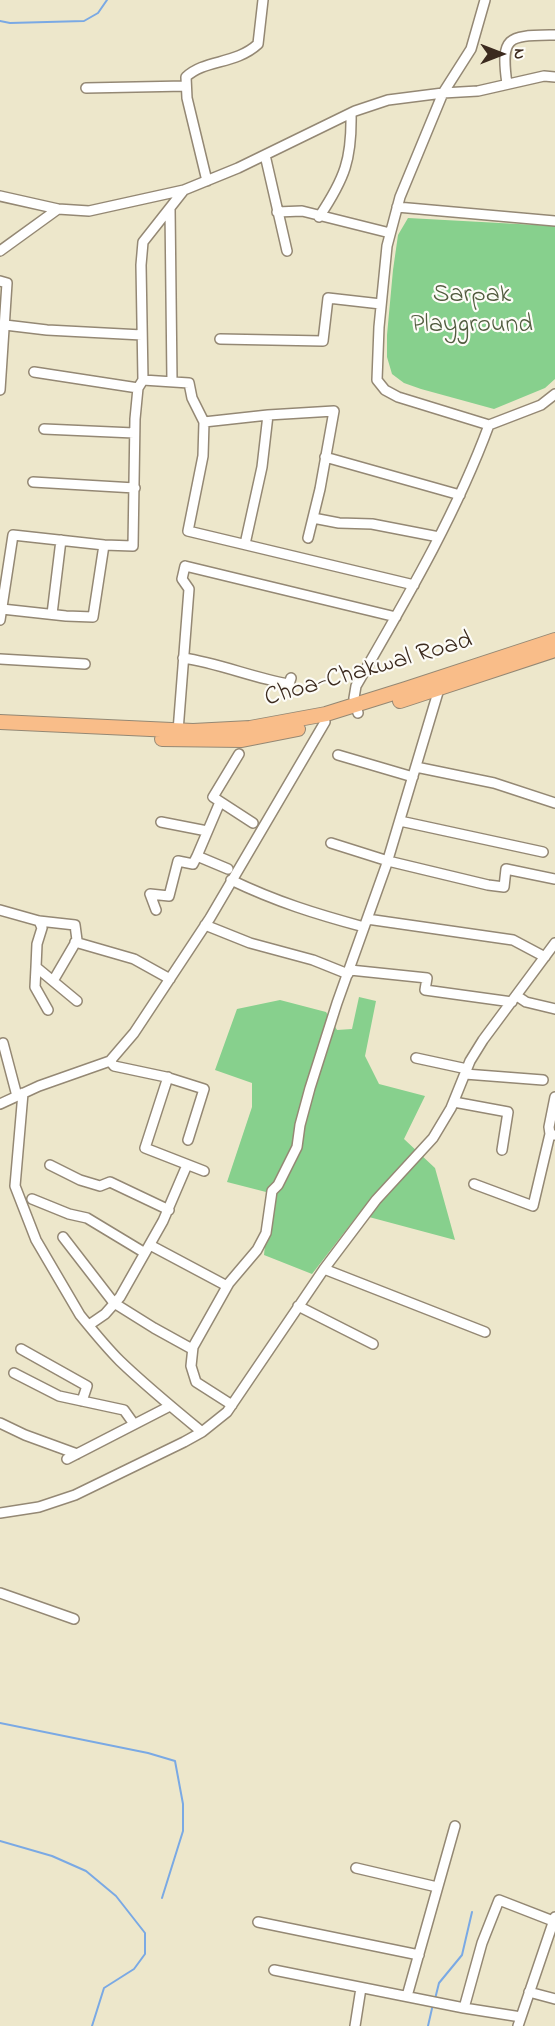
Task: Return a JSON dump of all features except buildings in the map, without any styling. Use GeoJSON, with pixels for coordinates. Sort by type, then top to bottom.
{"type":"FeatureCollection","features":[{"type":"Feature","properties":{"kind":"highway","name":"Choa-Chakwal Road"},"geometry":{"type":"LineString","coordinates":[[0,722],[185,731],[260,726],[356,709],[555,640]]}},
{"type":"Feature","properties":{"kind":"highway"},"geometry":{"type":"LineString","coordinates":[[0,730],[213,741],[242,740],[326,722],[356,709],[439,689],[555,650]]}},
{"type":"Feature","properties":{"kind":"street"},"geometry":{"type":"LineString","coordinates":[[207,181],[187,98],[186,77],[193,70],[249,52],[258,44],[263,0]]}},
{"type":"Feature","properties":{"kind":"street"},"geometry":{"type":"LineString","coordinates":[[486,0],[471,49],[443,93],[397,207],[387,246],[377,380],[385,390],[398,397],[489,425],[541,405],[555,394]]}},
{"type":"Feature","properties":{"kind":"street"},"geometry":{"type":"LineString","coordinates":[[507,84],[504,60],[507,44],[519,36],[555,35]]}},
{"type":"Feature","properties":{"kind":"street"},"geometry":{"type":"LineString","coordinates":[[0,196],[58,209],[89,211],[184,190],[265,155],[351,113],[388,100],[443,93],[478,92],[544,76],[555,77]]}},
{"type":"Feature","properties":{"kind":"street"},"geometry":{"type":"LineString","coordinates":[[86,88],[186,87]]}},
{"type":"Feature","properties":{"kind":"street"},"geometry":{"type":"LineString","coordinates":[[319,217],[337,191],[343,177],[350,154],[351,113]]}},
{"type":"Feature","properties":{"kind":"street"},"geometry":{"type":"LineString","coordinates":[[265,155],[287,250]]}},
{"type":"Feature","properties":{"kind":"street"},"geometry":{"type":"LineString","coordinates":[[104,544],[93,617],[52,614],[0,616],[13,534],[133,546],[134,433],[140,384],[143,242],[184,190]]}},
{"type":"Feature","properties":{"kind":"street"},"geometry":{"type":"LineString","coordinates":[[397,207],[555,221]]}},
{"type":"Feature","properties":{"kind":"street"},"geometry":{"type":"LineString","coordinates":[[170,208],[172,381]]}},
{"type":"Feature","properties":{"kind":"street"},"geometry":{"type":"LineString","coordinates":[[0,251],[58,209]]}},
{"type":"Feature","properties":{"kind":"street"},"geometry":{"type":"LineString","coordinates":[[277,212],[302,211],[390,233]]}},
{"type":"Feature","properties":{"kind":"street"},"geometry":{"type":"LineString","coordinates":[[0,281],[7,283],[0,390]]}},
{"type":"Feature","properties":{"kind":"street"},"geometry":{"type":"LineString","coordinates":[[220,339],[323,341],[328,298],[381,304]]}},
{"type":"Feature","properties":{"kind":"street"},"geometry":{"type":"LineString","coordinates":[[5,325],[47,330],[142,335]]}},
{"type":"Feature","properties":{"kind":"street"},"geometry":{"type":"LineString","coordinates":[[34,372],[140,384],[172,381],[189,383],[192,398],[204,422],[203,456],[188,531],[414,585]]}},
{"type":"Feature","properties":{"kind":"street"},"geometry":{"type":"LineString","coordinates":[[204,422],[334,411],[308,538]]}},
{"type":"Feature","properties":{"kind":"street"},"geometry":{"type":"LineString","coordinates":[[245,544],[262,467],[268,415]]}},
{"type":"Feature","properties":{"kind":"street"},"geometry":{"type":"LineString","coordinates":[[356,709],[354,698],[356,686],[439,537],[472,472],[489,425]]}},
{"type":"Feature","properties":{"kind":"street"},"geometry":{"type":"LineString","coordinates":[[44,429],[134,433]]}},
{"type":"Feature","properties":{"kind":"street"},"geometry":{"type":"LineString","coordinates":[[325,457],[460,495]]}},
{"type":"Feature","properties":{"kind":"street"},"geometry":{"type":"LineString","coordinates":[[33,482],[135,488]]}},
{"type":"Feature","properties":{"kind":"street"},"geometry":{"type":"LineString","coordinates":[[313,518],[339,523],[372,524],[439,537]]}},
{"type":"Feature","properties":{"kind":"street"},"geometry":{"type":"LineString","coordinates":[[52,614],[61,540]]}},
{"type":"Feature","properties":{"kind":"street"},"geometry":{"type":"LineString","coordinates":[[185,731],[183,658],[189,589],[182,579],[185,566],[396,617]]}},
{"type":"Feature","properties":{"kind":"street"},"geometry":{"type":"LineString","coordinates":[[183,658],[199,660],[289,684],[291,678]]}},
{"type":"Feature","properties":{"kind":"street"},"geometry":{"type":"LineString","coordinates":[[0,659],[85,664]]}},
{"type":"Feature","properties":{"kind":"street"},"geometry":{"type":"LineString","coordinates":[[232,1405],[196,1382],[190,1366],[192,1349],[227,1286],[257,1250],[266,1233],[272,1191],[278,1185],[297,1147],[300,1125],[310,1088],[388,861],[439,689]]}},
{"type":"Feature","properties":{"kind":"street"},"geometry":{"type":"LineString","coordinates":[[0,1104],[110,1060],[134,1033],[205,925],[326,722]]}},
{"type":"Feature","properties":{"kind":"street"},"geometry":{"type":"LineString","coordinates":[[239,754],[213,797],[254,823]]}},
{"type":"Feature","properties":{"kind":"street"},"geometry":{"type":"LineString","coordinates":[[338,755],[413,777]]}},
{"type":"Feature","properties":{"kind":"street"},"geometry":{"type":"LineString","coordinates":[[416,767],[494,783],[555,803]]}},
{"type":"Feature","properties":{"kind":"street"},"geometry":{"type":"LineString","coordinates":[[156,910],[150,894],[169,896],[178,861],[193,864],[220,802]]}},
{"type":"Feature","properties":{"kind":"street"},"geometry":{"type":"LineString","coordinates":[[400,821],[543,852]]}},
{"type":"Feature","properties":{"kind":"street"},"geometry":{"type":"LineString","coordinates":[[161,822],[207,831]]}},
{"type":"Feature","properties":{"kind":"street"},"geometry":{"type":"LineString","coordinates":[[331,843],[437,874],[504,887],[506,869],[555,879]]}},
{"type":"Feature","properties":{"kind":"street"},"geometry":{"type":"LineString","coordinates":[[197,856],[228,869]]}},
{"type":"Feature","properties":{"kind":"street"},"geometry":{"type":"LineString","coordinates":[[231,880],[271,899],[310,913],[366,923],[513,940],[545,957]]}},
{"type":"Feature","properties":{"kind":"street"},"geometry":{"type":"LineString","coordinates":[[0,910],[39,921],[75,925],[75,942],[53,981]]}},
{"type":"Feature","properties":{"kind":"street"},"geometry":{"type":"LineString","coordinates":[[39,921],[42,928],[36,944],[35,987],[48,1010]]}},
{"type":"Feature","properties":{"kind":"street"},"geometry":{"type":"LineString","coordinates":[[205,925],[250,943],[349,972],[427,978],[425,990],[514,999],[555,1009]]}},
{"type":"Feature","properties":{"kind":"street"},"geometry":{"type":"LineString","coordinates":[[75,942],[134,958],[170,979]]}},
{"type":"Feature","properties":{"kind":"street"},"geometry":{"type":"LineString","coordinates":[[0,1513],[39,1507],[75,1495],[202,1431],[227,1412],[324,1269],[376,1200],[434,1138],[483,1040],[555,943]]}},
{"type":"Feature","properties":{"kind":"street"},"geometry":{"type":"LineString","coordinates":[[36,967],[77,1000]]}},
{"type":"Feature","properties":{"kind":"street"},"geometry":{"type":"LineString","coordinates":[[3,1042],[20,1095],[15,1186],[36,1240],[80,1315],[119,1360],[170,1406],[202,1431]]}},
{"type":"Feature","properties":{"kind":"street"},"geometry":{"type":"LineString","coordinates":[[416,1058],[466,1071],[543,1080]]}},
{"type":"Feature","properties":{"kind":"street"},"geometry":{"type":"LineString","coordinates":[[110,1060],[114,1066],[168,1077],[204,1089],[188,1140]]}},
{"type":"Feature","properties":{"kind":"street"},"geometry":{"type":"LineString","coordinates":[[168,1077],[145,1148],[204,1171]]}},
{"type":"Feature","properties":{"kind":"street"},"geometry":{"type":"LineString","coordinates":[[474,1184],[533,1206],[553,1134],[549,1127],[555,1097]]}},
{"type":"Feature","properties":{"kind":"street"},"geometry":{"type":"LineString","coordinates":[[454,1102],[508,1112],[502,1150]]}},
{"type":"Feature","properties":{"kind":"street"},"geometry":{"type":"LineString","coordinates":[[50,1164],[80,1180],[100,1186],[110,1182],[169,1210]]}},
{"type":"Feature","properties":{"kind":"street"},"geometry":{"type":"LineString","coordinates":[[89,1325],[105,1314],[123,1291],[169,1210],[187,1165]]}},
{"type":"Feature","properties":{"kind":"street"},"geometry":{"type":"LineString","coordinates":[[32,1199],[69,1214],[87,1218],[227,1286]]}},
{"type":"Feature","properties":{"kind":"street"},"geometry":{"type":"LineString","coordinates":[[63,1237],[114,1303],[192,1349]]}},
{"type":"Feature","properties":{"kind":"street"},"geometry":{"type":"LineString","coordinates":[[324,1269],[485,1332]]}},
{"type":"Feature","properties":{"kind":"street"},"geometry":{"type":"LineString","coordinates":[[298,1306],[373,1344]]}},
{"type":"Feature","properties":{"kind":"street"},"geometry":{"type":"LineString","coordinates":[[21,1349],[87,1386],[82,1401]]}},
{"type":"Feature","properties":{"kind":"street"},"geometry":{"type":"LineString","coordinates":[[14,1373],[59,1396],[124,1410],[134,1424]]}},
{"type":"Feature","properties":{"kind":"street"},"geometry":{"type":"LineString","coordinates":[[67,1459],[170,1406]]}},
{"type":"Feature","properties":{"kind":"street"},"geometry":{"type":"LineString","coordinates":[[0,1423],[77,1454]]}},
{"type":"Feature","properties":{"kind":"street"},"geometry":{"type":"LineString","coordinates":[[0,1593],[74,1619]]}},
{"type":"Feature","properties":{"kind":"street"},"geometry":{"type":"LineString","coordinates":[[407,1996],[455,1826]]}},
{"type":"Feature","properties":{"kind":"street"},"geometry":{"type":"LineString","coordinates":[[356,1868],[438,1887]]}},
{"type":"Feature","properties":{"kind":"street"},"geometry":{"type":"LineString","coordinates":[[274,1970],[464,2008],[519,2022],[554,1918],[499,1900],[482,1943],[464,2008]]}},
{"type":"Feature","properties":{"kind":"street"},"geometry":{"type":"LineString","coordinates":[[258,1922],[418,1954]]}},
{"type":"Feature","properties":{"kind":"street"},"geometry":{"type":"LineString","coordinates":[[355,2026],[361,1988]]}},
{"type":"Feature","properties":{"kind":"street"},"geometry":{"type":"LineString","coordinates":[[529,1992],[555,1999]]}},
{"type":"Feature","properties":{"kind":"green space","name":"Sarpak Playground"},"geometry":{"type":"Polygon","coordinates":[[[408,218],[555,226],[555,379],[545,388],[494,409],[421,389],[404,383],[392,374],[387,357],[387,335],[393,270],[398,235],[408,218]]]}},
{"type":"Feature","properties":{"kind":"green space"},"geometry":{"type":"Polygon","coordinates":[[[359,997],[376,1001],[365,1056],[379,1084],[425,1096],[404,1139],[435,1168],[455,1240],[369,1217],[360,1212],[312,1274],[264,1255],[270,1193],[227,1182],[252,1107],[252,1083],[215,1070],[237,1009],[280,1000],[326,1012],[337,1030],[352,1029],[359,997]]]}},
{"type":"Feature","properties":{"kind":"waterway"},"geometry":{"type":"LineString","coordinates":[[0,21],[10,23],[84,21],[98,13],[107,0]]}},
{"type":"Feature","properties":{"kind":"waterway"},"geometry":{"type":"LineString","coordinates":[[0,1723],[148,1753],[175,1761],[183,1804],[183,1831],[162,1898]]}},
{"type":"Feature","properties":{"kind":"waterway"},"geometry":{"type":"LineString","coordinates":[[0,1841],[52,1856],[86,1871],[116,1896],[145,1933],[145,1954],[134,1969],[104,1988],[92,2026]]}},
{"type":"Feature","properties":{"kind":"waterway"},"geometry":{"type":"LineString","coordinates":[[435,1999],[439,1983],[462,1955],[472,1912]]}},
{"type":"Feature","properties":{"kind":"waterway"},"geometry":{"type":"LineString","coordinates":[[428,2026],[433,2004]]}}]}
